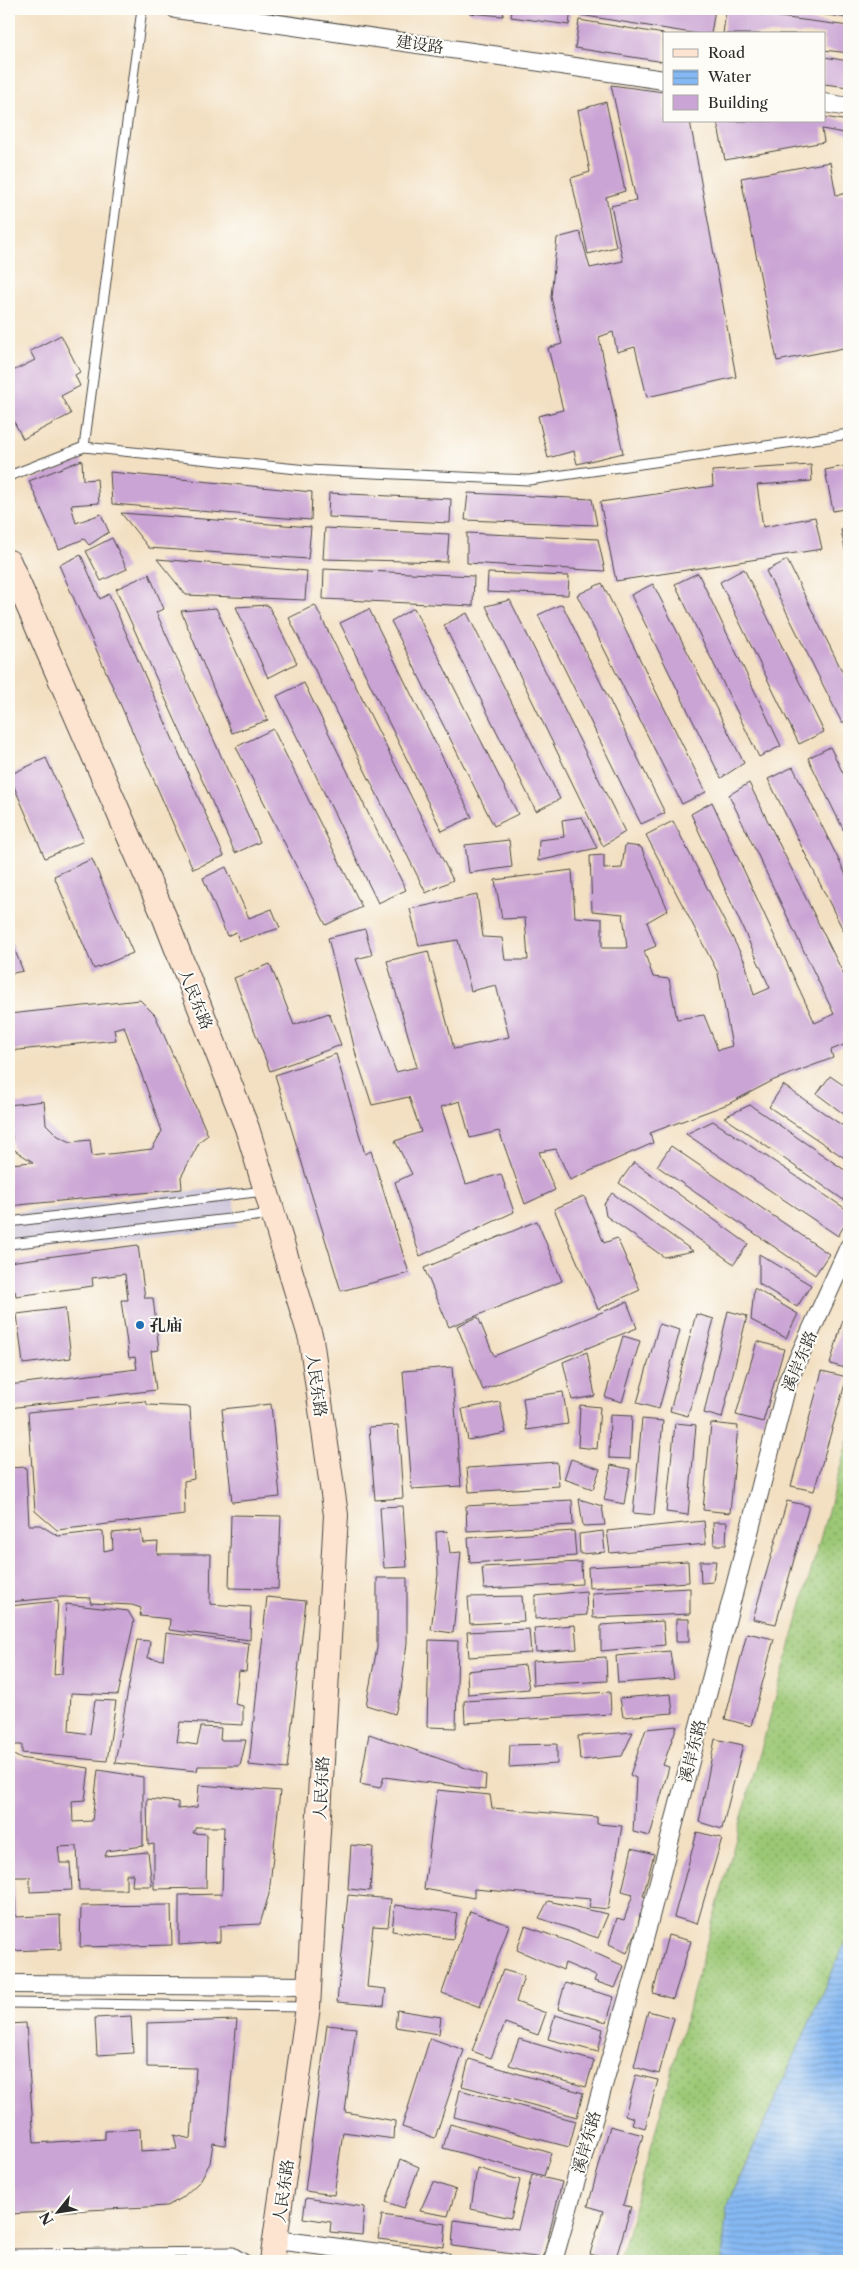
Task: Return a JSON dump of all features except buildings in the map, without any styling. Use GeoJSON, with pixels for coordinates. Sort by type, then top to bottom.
{"type":"FeatureCollection","features":[{"type":"Feature","properties":{"kind":"main road","name":"人民东路"},"geometry":{"type":"LineString","coordinates":[[9,562],[164,916],[247,1128],[311,1339],[336,1515],[309,1997],[274,2251]]}},
{"type":"Feature","properties":{"kind":"street","name":"建设路"},"geometry":{"type":"LineString","coordinates":[[176,9],[663,80]]}},
{"type":"Feature","properties":{"kind":"street"},"geometry":{"type":"LineString","coordinates":[[826,104],[849,107]]}},
{"type":"Feature","properties":{"kind":"street","name":"溪岸东路"},"geometry":{"type":"LineString","coordinates":[[553,2261],[639,1959],[788,1381],[849,1248]]}},
{"type":"Feature","properties":{"kind":"street"},"geometry":{"type":"LineString","coordinates":[[9,1984],[309,1997]]}},
{"type":"Feature","properties":{"kind":"street"},"geometry":{"type":"LineString","coordinates":[[274,2251],[444,2261]]}},
{"type":"Feature","properties":{"kind":"lane"},"geometry":{"type":"LineString","coordinates":[[84,447],[142,9]]}},
{"type":"Feature","properties":{"kind":"lane"},"geometry":{"type":"LineString","coordinates":[[9,476],[84,447],[307,470],[529,480],[849,434]]}},
{"type":"Feature","properties":{"kind":"lane"},"geometry":{"type":"LineString","coordinates":[[9,1222],[266,1191]]}},
{"type":"Feature","properties":{"kind":"lane"},"geometry":{"type":"LineString","coordinates":[[9,1244],[273,1214]]}},
{"type":"Feature","properties":{"kind":"lane"},"geometry":{"type":"LineString","coordinates":[[9,2003],[309,1997]]}},
{"type":"Feature","properties":{"kind":"lane"},"geometry":{"type":"LineString","coordinates":[[9,2254],[233,2252],[248,2261]]}},
{"type":"Feature","properties":{"kind":"shaded area"},"geometry":{"type":"Polygon","coordinates":[[[232,1186],[237,1227],[9,1254],[9,1213],[232,1186]]]}},
{"type":"Feature","properties":{"kind":"green space"},"geometry":{"type":"Polygon","coordinates":[[[849,1436],[849,1934],[727,2206],[722,2261],[620,2261],[706,1945],[849,1436]]]}},
{"type":"Feature","properties":{"kind":"water"},"geometry":{"type":"Polygon","coordinates":[[[849,1934],[849,2261],[722,2261],[727,2207],[849,1934]]]}},
{"type":"Feature","properties":{"kind":"place","name":"孔庙"},"geometry":{"type":"Point","coordinates":[140,1325]}}]}
